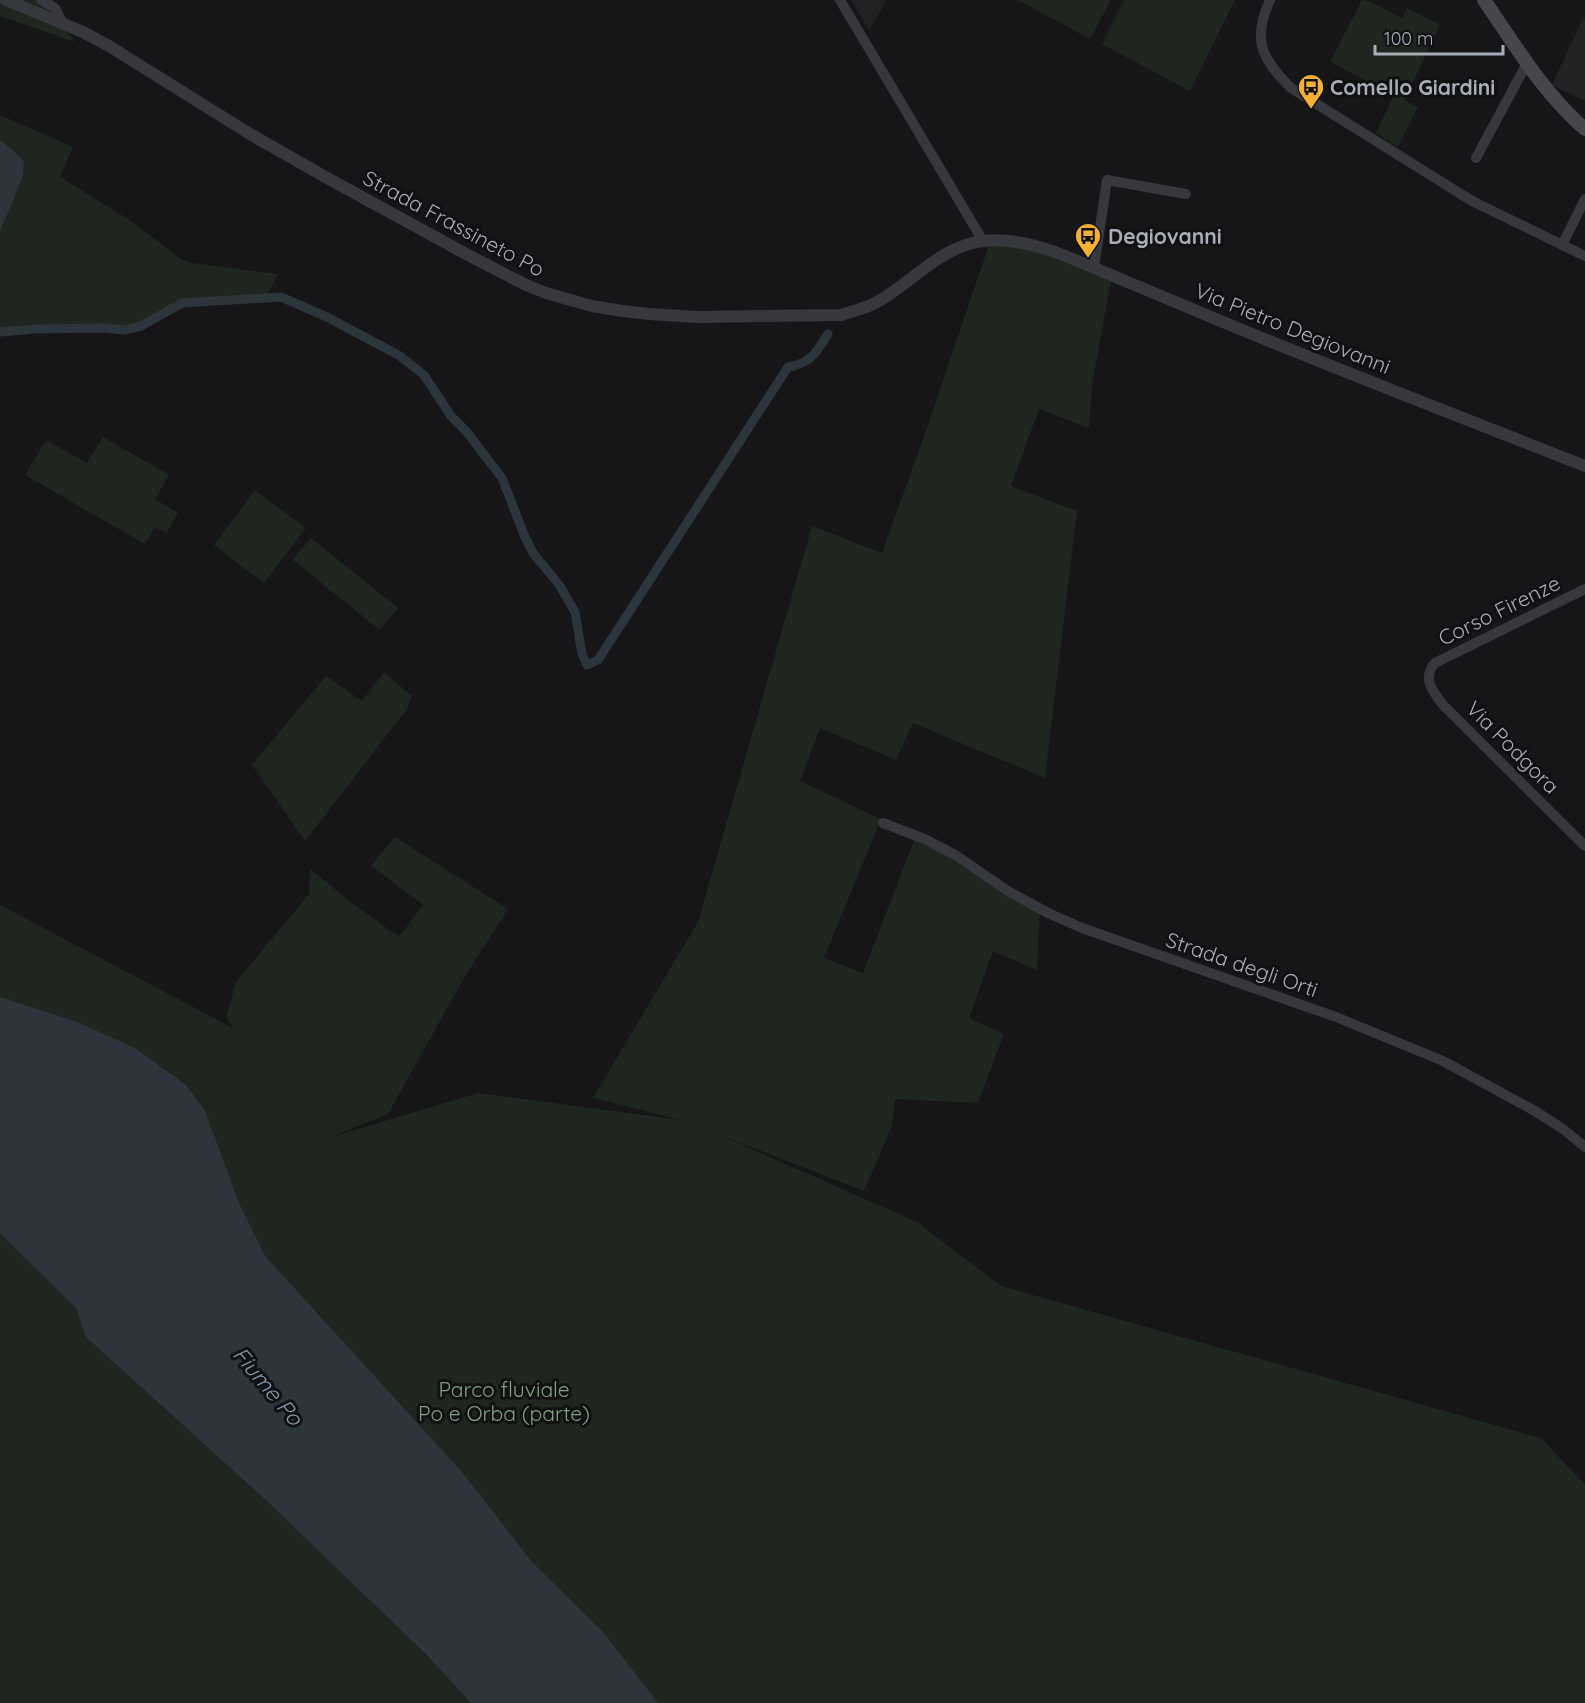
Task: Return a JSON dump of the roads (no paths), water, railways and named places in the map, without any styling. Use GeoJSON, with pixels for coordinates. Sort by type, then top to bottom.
{"type":"FeatureCollection","features":[{"type":"Feature","properties":{"kind":"main road"},"geometry":{"type":"LineString","coordinates":[[1484,0],[1548,91],[1585,129]]}},
{"type":"Feature","properties":{"kind":"street","name":"Strada Frassineto Po"},"geometry":{"type":"LineString","coordinates":[[6,0],[109,46],[250,134],[468,255],[526,285],[592,306],[622,311],[696,317],[841,315],[876,302],[952,250],[983,241]]}},
{"type":"Feature","properties":{"kind":"street"},"geometry":{"type":"LineString","coordinates":[[41,0],[55,8],[63,24]]}},
{"type":"Feature","properties":{"kind":"street"},"geometry":{"type":"LineString","coordinates":[[840,0],[983,241]]}},
{"type":"Feature","properties":{"kind":"street"},"geometry":{"type":"LineString","coordinates":[[1270,0],[1261,27],[1261,43],[1275,72],[1291,88],[1472,201],[1585,256]]}},
{"type":"Feature","properties":{"kind":"street"},"geometry":{"type":"LineString","coordinates":[[1476,158],[1527,63]]}},
{"type":"Feature","properties":{"kind":"street"},"geometry":{"type":"LineString","coordinates":[[1095,268],[1107,180],[1186,194]]}},
{"type":"Feature","properties":{"kind":"street"},"geometry":{"type":"LineString","coordinates":[[1562,245],[1585,199]]}},
{"type":"Feature","properties":{"kind":"street","name":"Via Pietro Degiovanni"},"geometry":{"type":"LineString","coordinates":[[983,241],[1018,242],[1035,246],[1095,268],[1237,328],[1585,466]]}},
{"type":"Feature","properties":{"kind":"street","name":"Corso Firenze"},"geometry":{"type":"LineString","coordinates":[[1431,667],[1585,589]]}},
{"type":"Feature","properties":{"kind":"street","name":"Via Podgora"},"geometry":{"type":"LineString","coordinates":[[1431,667],[1428,677],[1429,685],[1444,706],[1585,846]]}},
{"type":"Feature","properties":{"kind":"street","name":"Strada degli Orti"},"geometry":{"type":"LineString","coordinates":[[884,824],[927,840],[957,856],[1008,891],[1082,928],[1336,1017],[1443,1061],[1535,1111],[1585,1147]]}},
{"type":"Feature","properties":{"kind":"water"},"geometry":{"type":"Polygon","coordinates":[[[0,140],[24,162],[23,176],[0,232],[0,140]]]}},
{"type":"Feature","properties":{"kind":"water","name":"Fiume Po"},"geometry":{"type":"Polygon","coordinates":[[[0,997],[77,1022],[135,1048],[186,1085],[205,1111],[239,1203],[265,1256],[462,1472],[532,1562],[603,1632],[658,1703],[471,1703],[428,1656],[266,1500],[86,1337],[76,1308],[0,1233],[0,997]]]}},
{"type":"Feature","properties":{"kind":"waterway"},"geometry":{"type":"LineString","coordinates":[[0,332],[35,329],[124,330],[141,326],[182,303],[281,297],[327,317],[400,356],[424,375],[451,416],[466,431],[502,478],[533,553],[560,586],[575,612],[582,654],[587,665],[598,660],[788,367],[808,360],[828,334]]}},
{"type":"Feature","properties":{"kind":"place","name":"Comello Giardini"},"geometry":{"type":"Point","coordinates":[1311,110]}},
{"type":"Feature","properties":{"kind":"place","name":"Degiovanni"},"geometry":{"type":"Point","coordinates":[1088,259]}},
{"type":"Feature","properties":{"kind":"park label","name":"Parco fluviale Po e Orba (parte)"},"geometry":{"type":"Point","coordinates":[504,1401]}}]}
